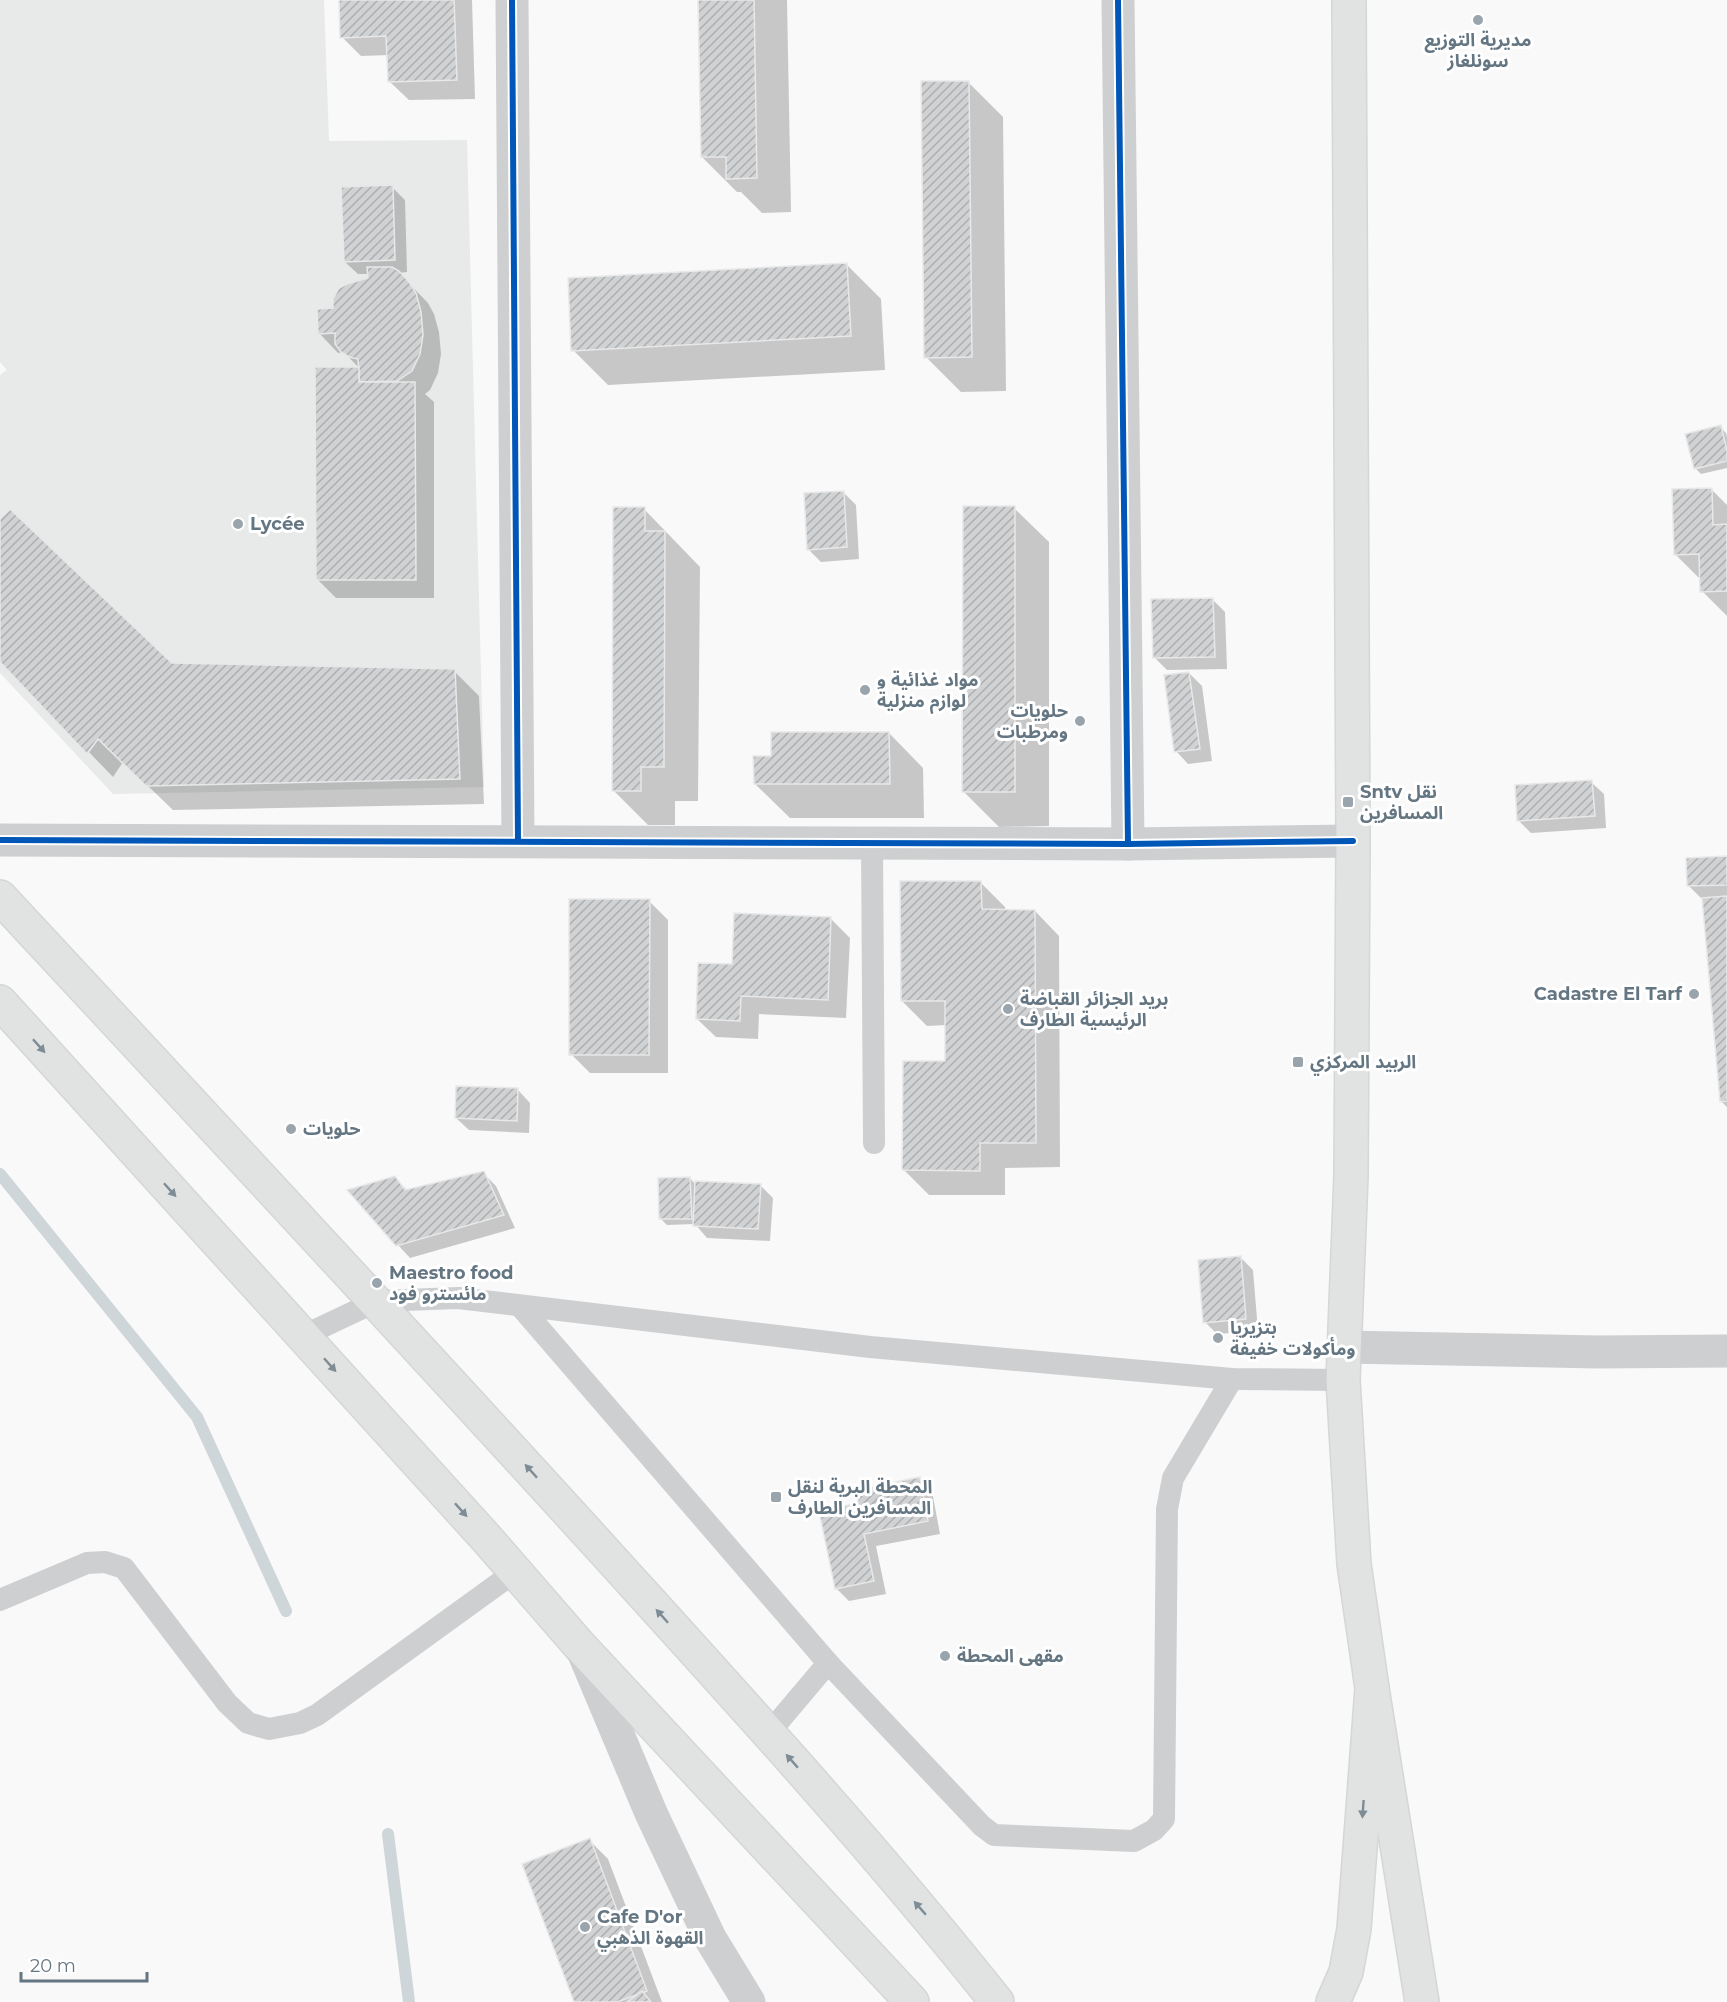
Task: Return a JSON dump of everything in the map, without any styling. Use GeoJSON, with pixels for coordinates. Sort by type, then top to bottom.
{"type":"FeatureCollection","features":[{"type":"Feature","properties":{"kind":"main road"},"geometry":{"type":"LineString","coordinates":[[1349,0],[1353,841],[1351,1176],[1344,1380],[1354,1564],[1422,2002]]}},
{"type":"Feature","properties":{"kind":"main road"},"geometry":{"type":"LineString","coordinates":[[0,897],[377,1301],[768,1733],[1004,2002]]}},
{"type":"Feature","properties":{"kind":"main road"},"geometry":{"type":"LineString","coordinates":[[0,1002],[516,1571],[580,1646],[912,2002]]}},
{"type":"Feature","properties":{"kind":"main road"},"geometry":{"type":"LineString","coordinates":[[1333,2002],[1346,1972],[1354,1929],[1372,1688]]}},
{"type":"Feature","properties":{"kind":"main road"},"geometry":{"type":"LineString","coordinates":[[954,1947],[997,2002]]}},
{"type":"Feature","properties":{"kind":"street"},"geometry":{"type":"LineString","coordinates":[[512,0],[518,841]]}},
{"type":"Feature","properties":{"kind":"street"},"geometry":{"type":"LineString","coordinates":[[1118,0],[1128,844]]}},
{"type":"Feature","properties":{"kind":"street"},"geometry":{"type":"LineString","coordinates":[[0,840],[1128,844],[1353,841]]}},
{"type":"Feature","properties":{"kind":"street"},"geometry":{"type":"LineString","coordinates":[[1344,1347],[1598,1352],[1727,1351]]}},
{"type":"Feature","properties":{"kind":"street"},"geometry":{"type":"LineString","coordinates":[[580,1646],[651,1813],[705,1927],[749,2002]]}},
{"type":"Feature","properties":{"kind":"lane"},"geometry":{"type":"LineString","coordinates":[[872,843],[874,1143]]}},
{"type":"Feature","properties":{"kind":"lane"},"geometry":{"type":"LineString","coordinates":[[303,1336],[377,1301],[458,1298],[870,1347],[1232,1379],[1344,1380]]}},
{"type":"Feature","properties":{"kind":"lane"},"geometry":{"type":"LineString","coordinates":[[520,1306],[828,1663],[982,1826],[994,1835],[1134,1841],[1154,1830],[1164,1819],[1167,1509],[1173,1478],[1232,1379]]}},
{"type":"Feature","properties":{"kind":"lane"},"geometry":{"type":"LineString","coordinates":[[0,1600],[87,1563],[105,1562],[124,1568],[227,1703],[248,1723],[270,1730],[300,1723],[317,1715],[516,1571]]}},
{"type":"Feature","properties":{"kind":"lane"},"geometry":{"type":"LineString","coordinates":[[768,1733],[828,1663]]}},
{"type":"Feature","properties":{"kind":"shaded area","name":"Lycée"},"geometry":{"type":"Polygon","coordinates":[[[0,0],[324,0],[329,141],[467,140],[484,787],[113,794],[0,673],[0,375],[7,370],[0,362],[0,0]]]}},
{"type":"Feature","properties":{"kind":"building"},"geometry":{"type":"Polygon","coordinates":[[[339,0],[454,0],[457,80],[388,82],[386,36],[340,38],[339,0]]]}},
{"type":"Feature","properties":{"kind":"building"},"geometry":{"type":"Polygon","coordinates":[[[698,0],[754,0],[757,178],[726,179],[726,157],[701,157],[698,0]]]}},
{"type":"Feature","properties":{"kind":"building"},"geometry":{"type":"Polygon","coordinates":[[[921,81],[969,81],[972,357],[924,358],[921,81]]]}},
{"type":"Feature","properties":{"kind":"building"},"geometry":{"type":"Polygon","coordinates":[[[393,185],[395,260],[344,262],[341,187],[393,185]]]}},
{"type":"Feature","properties":{"kind":"building"},"geometry":{"type":"Polygon","coordinates":[[[847,263],[851,336],[571,351],[568,278],[847,263]]]}},
{"type":"Feature","properties":{"kind":"building"},"geometry":{"type":"Polygon","coordinates":[[[367,267],[392,267],[399,271],[416,293],[421,312],[423,335],[420,354],[412,371],[397,381],[359,382],[358,359],[341,352],[335,344],[335,333],[318,334],[317,309],[333,308],[333,299],[339,288],[368,278],[367,267]]]}},
{"type":"Feature","properties":{"kind":"building"},"geometry":{"type":"Polygon","coordinates":[[[315,367],[359,367],[359,382],[415,382],[416,580],[316,580],[315,367]]]}},
{"type":"Feature","properties":{"kind":"building"},"geometry":{"type":"Polygon","coordinates":[[[1721,425],[1727,461],[1694,469],[1685,434],[1721,425]]]}},
{"type":"Feature","properties":{"kind":"building"},"geometry":{"type":"Polygon","coordinates":[[[1712,488],[1713,525],[1727,524],[1727,591],[1700,592],[1699,554],[1674,555],[1672,489],[1712,488]]]}},
{"type":"Feature","properties":{"kind":"building"},"geometry":{"type":"Polygon","coordinates":[[[844,491],[847,547],[807,550],[804,493],[844,491]]]}},
{"type":"Feature","properties":{"kind":"building"},"geometry":{"type":"Polygon","coordinates":[[[963,506],[1015,506],[1015,792],[962,792],[963,506]]]}},
{"type":"Feature","properties":{"kind":"building"},"geometry":{"type":"Polygon","coordinates":[[[613,507],[645,507],[645,531],[665,531],[664,767],[641,767],[641,791],[612,791],[613,507]]]}},
{"type":"Feature","properties":{"kind":"building"},"geometry":{"type":"Polygon","coordinates":[[[10,509],[172,663],[455,669],[460,779],[146,786],[98,739],[87,754],[0,662],[0,519],[10,509]]]}},
{"type":"Feature","properties":{"kind":"building"},"geometry":{"type":"Polygon","coordinates":[[[1213,598],[1215,657],[1153,658],[1151,599],[1213,598]]]}},
{"type":"Feature","properties":{"kind":"building"},"geometry":{"type":"Polygon","coordinates":[[[1189,672],[1200,749],[1174,752],[1164,675],[1189,672]]]}},
{"type":"Feature","properties":{"kind":"building"},"geometry":{"type":"Polygon","coordinates":[[[771,732],[889,732],[890,784],[754,784],[753,756],[771,756],[771,732]]]}},
{"type":"Feature","properties":{"kind":"building"},"geometry":{"type":"Polygon","coordinates":[[[1592,780],[1595,816],[1517,821],[1515,785],[1592,780]]]}},
{"type":"Feature","properties":{"kind":"building"},"geometry":{"type":"Polygon","coordinates":[[[1727,856],[1727,885],[1687,886],[1686,858],[1727,856]]]}},
{"type":"Feature","properties":{"kind":"building"},"geometry":{"type":"Polygon","coordinates":[[[900,881],[981,881],[982,909],[1035,910],[1036,1143],[980,1143],[980,1171],[902,1170],[903,1061],[945,1061],[945,1001],[901,1001],[900,881]]]}},
{"type":"Feature","properties":{"kind":"building"},"geometry":{"type":"Polygon","coordinates":[[[1727,896],[1727,1101],[1720,1102],[1702,898],[1727,896]]]}},
{"type":"Feature","properties":{"kind":"building"},"geometry":{"type":"Polygon","coordinates":[[[569,899],[650,899],[649,1055],[569,1055],[569,899]]]}},
{"type":"Feature","properties":{"kind":"building"},"geometry":{"type":"Polygon","coordinates":[[[734,913],[831,917],[828,1000],[741,996],[740,1021],[696,1019],[698,963],[732,964],[734,913]]]}},
{"type":"Feature","properties":{"kind":"building"},"geometry":{"type":"Polygon","coordinates":[[[456,1086],[518,1088],[517,1121],[455,1118],[456,1086]]]}},
{"type":"Feature","properties":{"kind":"building"},"geometry":{"type":"Polygon","coordinates":[[[484,1171],[504,1215],[396,1246],[347,1190],[395,1176],[405,1190],[484,1171]]]}},
{"type":"Feature","properties":{"kind":"building"},"geometry":{"type":"Polygon","coordinates":[[[690,1177],[692,1219],[659,1219],[658,1178],[690,1177]]]}},
{"type":"Feature","properties":{"kind":"building"},"geometry":{"type":"Polygon","coordinates":[[[695,1181],[761,1184],[758,1229],[693,1226],[695,1181]]]}},
{"type":"Feature","properties":{"kind":"building"},"geometry":{"type":"Polygon","coordinates":[[[1241,1256],[1246,1319],[1203,1323],[1198,1260],[1241,1256]]]}},
{"type":"Feature","properties":{"kind":"building"},"geometry":{"type":"Polygon","coordinates":[[[920,1477],[928,1521],[864,1534],[874,1581],[835,1589],[819,1511],[858,1503],[856,1490],[920,1477]]]}},
{"type":"Feature","properties":{"kind":"building","name":"Cafe D'or القهوة الذهبي"},"geometry":{"type":"Polygon","coordinates":[[[590,1838],[647,1991],[617,2002],[574,2002],[522,1864],[590,1838]]]}},
{"type":"Feature","properties":{"kind":"building"},"geometry":{"type":"Polygon","coordinates":[[[642,1991],[651,2002],[627,2002],[642,1991]]]}},
{"type":"Feature","properties":{"kind":"waterway"},"geometry":{"type":"LineString","coordinates":[[0,1174],[197,1417],[286,1611]]}},
{"type":"Feature","properties":{"kind":"waterway"},"geometry":{"type":"LineString","coordinates":[[388,1834],[409,2002]]}},
{"type":"Feature","properties":{"kind":"cycle path"},"geometry":{"type":"LineString","coordinates":[[512,0],[518,841]]}},
{"type":"Feature","properties":{"kind":"cycle path"},"geometry":{"type":"LineString","coordinates":[[1118,0],[1128,844]]}},
{"type":"Feature","properties":{"kind":"cycle path"},"geometry":{"type":"LineString","coordinates":[[0,840],[1128,844],[1353,841]]}},
{"type":"Feature","properties":{"kind":"place","name":"مديرية التوزيع سونلغاز"},"geometry":{"type":"Point","coordinates":[1478,20]}},
{"type":"Feature","properties":{"kind":"place","name":"Lycée"},"geometry":{"type":"Point","coordinates":[238,524]}},
{"type":"Feature","properties":{"kind":"place","name":"مواد غذائية و لوازم منزلية"},"geometry":{"type":"Point","coordinates":[865,690]}},
{"type":"Feature","properties":{"kind":"place","name":"حلويات ومرطبات"},"geometry":{"type":"Point","coordinates":[1080,721]}},
{"type":"Feature","properties":{"kind":"place","name":"Sntv نقل المسافرين"},"geometry":{"type":"Point","coordinates":[1348,802]}},
{"type":"Feature","properties":{"kind":"place","name":"Cadastre El Tarf"},"geometry":{"type":"Point","coordinates":[1694,994]}},
{"type":"Feature","properties":{"kind":"place","name":"بريد الجزائر القباضة الرئيسية الطارف"},"geometry":{"type":"Point","coordinates":[1008,1009]}},
{"type":"Feature","properties":{"kind":"place","name":"الربيد المركزي"},"geometry":{"type":"Point","coordinates":[1298,1062]}},
{"type":"Feature","properties":{"kind":"place","name":"حلويات"},"geometry":{"type":"Point","coordinates":[291,1129]}},
{"type":"Feature","properties":{"kind":"place","name":"Maestro food مائسترو فود"},"geometry":{"type":"Point","coordinates":[377,1283]}},
{"type":"Feature","properties":{"kind":"place","name":"بتزيريا ومأكولات خفيفة"},"geometry":{"type":"Point","coordinates":[1218,1338]}},
{"type":"Feature","properties":{"kind":"place","name":"المحطة البرية لنقل المسافرين الطارف"},"geometry":{"type":"Point","coordinates":[776,1497]}},
{"type":"Feature","properties":{"kind":"place","name":"مقهى المحطة"},"geometry":{"type":"Point","coordinates":[945,1656]}},
{"type":"Feature","properties":{"kind":"place","name":"Cafe D'or القهوة الذهبي"},"geometry":{"type":"Point","coordinates":[585,1927]}}]}
